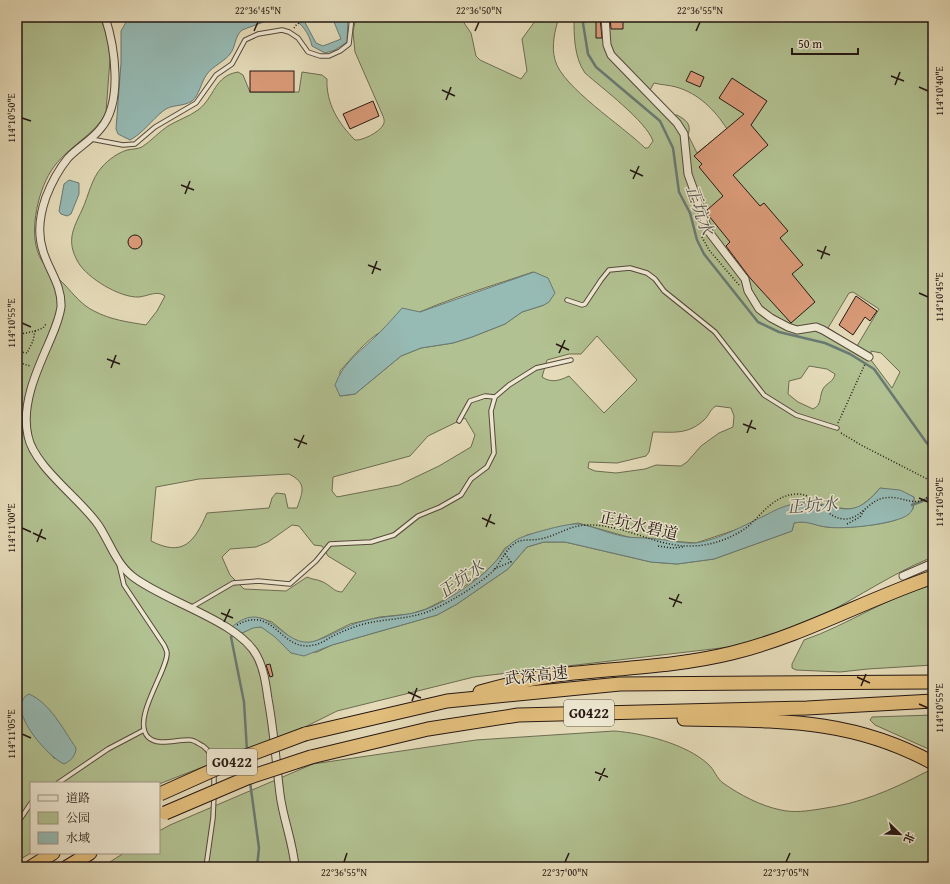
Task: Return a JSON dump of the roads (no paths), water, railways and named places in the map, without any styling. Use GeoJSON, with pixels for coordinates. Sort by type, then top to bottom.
{"type":"FeatureCollection","features":[{"type":"Feature","properties":{"kind":"highway"},"geometry":{"type":"LineString","coordinates":[[447,701],[517,682],[662,665],[733,653],[798,633],[933,577]]}},
{"type":"Feature","properties":{"kind":"highway","name":"武深高速"},"geometry":{"type":"LineString","coordinates":[[160,794],[238,759],[305,734],[447,701],[620,684],[862,684],[933,682]]}},
{"type":"Feature","properties":{"kind":"highway","name":"G0422"},"geometry":{"type":"LineString","coordinates":[[162,814],[247,778],[311,757],[428,729],[518,715],[807,708],[871,703],[933,701]]}},
{"type":"Feature","properties":{"kind":"highway"},"geometry":{"type":"LineString","coordinates":[[518,715],[777,722],[819,725],[850,730],[891,743],[933,763]]}},
{"type":"Feature","properties":{"kind":"highway"},"geometry":{"type":"LineString","coordinates":[[30,867],[51,854]]}},
{"type":"Feature","properties":{"kind":"highway"},"geometry":{"type":"LineString","coordinates":[[67,867],[88,854]]}},
{"type":"Feature","properties":{"kind":"street"},"geometry":{"type":"LineString","coordinates":[[105,17],[114,57],[114,93],[111,109],[107,121],[90,139],[68,157],[46,195],[42,210],[40,240],[43,251],[58,284],[61,299],[60,312],[56,325],[37,369],[30,393],[27,419],[28,437],[35,452],[57,480],[98,524],[118,561],[131,575],[150,587],[230,630],[239,636],[257,654],[265,682],[273,726],[280,797],[294,849],[295,867]]}},
{"type":"Feature","properties":{"kind":"street"},"geometry":{"type":"LineString","coordinates":[[605,17],[607,45],[611,55],[677,123],[684,134],[688,174],[709,232],[744,279],[748,291],[759,309],[771,318],[797,330],[816,327],[823,330],[869,357]]}},
{"type":"Feature","properties":{"kind":"street"},"geometry":{"type":"LineString","coordinates":[[903,576],[933,563]]}},
{"type":"Feature","properties":{"kind":"lane"},"geometry":{"type":"LineString","coordinates":[[90,139],[123,145],[135,144],[155,127],[175,114],[188,110],[196,103],[216,75],[232,64],[245,40],[258,34],[282,30],[290,32],[298,38],[308,52],[320,56],[329,56],[340,51],[349,44],[352,17]]}},
{"type":"Feature","properties":{"kind":"lane"},"geometry":{"type":"LineString","coordinates":[[567,300],[582,305],[586,304],[609,270],[630,268],[647,273],[655,279],[664,291],[715,332],[764,395],[796,415],[837,428]]}},
{"type":"Feature","properties":{"kind":"lane"},"geometry":{"type":"LineString","coordinates":[[191,608],[233,584],[258,581],[290,584],[316,561],[330,544],[371,542],[394,535],[418,516],[440,507],[461,495],[471,480],[487,467],[494,453],[491,411],[495,396],[536,368],[571,360]]}},
{"type":"Feature","properties":{"kind":"lane"},"geometry":{"type":"LineString","coordinates":[[459,421],[470,401],[485,396],[495,396]]}},
{"type":"Feature","properties":{"kind":"lane"},"geometry":{"type":"LineString","coordinates":[[118,561],[124,585],[164,645],[167,653],[146,712],[144,730],[148,737],[163,742],[191,740],[207,749],[213,760],[213,818],[206,867]]}},
{"type":"Feature","properties":{"kind":"lane"},"geometry":{"type":"LineString","coordinates":[[59,782],[108,749],[144,730]]}},
{"type":"Feature","properties":{"kind":"lane"},"geometry":{"type":"LineString","coordinates":[[17,824],[30,804]]}},
{"type":"Feature","properties":{"kind":"water"},"geometry":{"type":"Polygon","coordinates":[[[129,17],[277,17],[242,30],[239,33],[228,57],[212,68],[207,74],[192,101],[166,109],[139,134],[130,140],[118,134],[116,129],[121,63],[121,31],[129,17]]]}},
{"type":"Feature","properties":{"kind":"water"},"geometry":{"type":"Polygon","coordinates":[[[290,17],[302,17],[316,43],[323,46],[341,39],[332,17],[348,17],[347,42],[335,50],[325,53],[312,46],[304,29],[298,22],[290,17]]]}},
{"type":"Feature","properties":{"kind":"water"},"geometry":{"type":"Polygon","coordinates":[[[69,180],[79,183],[79,194],[71,214],[67,216],[61,214],[59,211],[64,184],[69,180]]]}},
{"type":"Feature","properties":{"kind":"water"},"geometry":{"type":"Polygon","coordinates":[[[534,272],[548,278],[555,293],[549,302],[522,312],[505,324],[472,337],[453,343],[421,348],[401,356],[355,394],[340,396],[335,385],[343,369],[402,308],[420,312],[534,272]]]}},
{"type":"Feature","properties":{"kind":"water"},"geometry":{"type":"Polygon","coordinates":[[[880,488],[900,490],[914,497],[911,512],[903,518],[894,521],[857,527],[834,528],[799,522],[794,523],[792,531],[714,559],[677,564],[651,562],[565,542],[544,542],[527,547],[508,569],[457,604],[437,615],[332,645],[304,656],[291,653],[275,637],[261,627],[253,628],[242,633],[232,627],[245,619],[256,617],[266,620],[294,639],[304,642],[315,641],[357,623],[372,619],[419,612],[435,605],[463,589],[480,577],[488,570],[509,545],[527,535],[565,525],[577,524],[586,525],[623,536],[696,543],[723,535],[777,509],[799,503],[812,503],[842,509],[851,509],[860,506],[880,488]]]}},
{"type":"Feature","properties":{"kind":"water"},"geometry":{"type":"Polygon","coordinates":[[[29,694],[37,698],[50,710],[76,748],[74,755],[67,763],[64,764],[57,760],[48,752],[24,720],[21,709],[22,700],[29,694]]]}},
{"type":"Feature","properties":{"kind":"waterway","name":"正坑水"},"geometry":{"type":"LineString","coordinates":[[582,17],[588,54],[596,67],[660,121],[673,148],[679,192],[690,213],[697,240],[704,254],[758,322],[779,332],[825,343],[850,354],[874,369],[926,442],[933,449]]}},
{"type":"Feature","properties":{"kind":"waterway","name":"正坑水"},"geometry":{"type":"LineString","coordinates":[[912,505],[933,497]]}},
{"type":"Feature","properties":{"kind":"waterway","name":"正坑水"},"geometry":{"type":"LineString","coordinates":[[234,633],[231,637],[244,702],[247,751]]}},
{"type":"Feature","properties":{"kind":"waterway","name":"正坑水"},"geometry":{"type":"LineString","coordinates":[[248,760],[249,773]]}},
{"type":"Feature","properties":{"kind":"waterway","name":"正坑水"},"geometry":{"type":"LineString","coordinates":[[250,782],[259,848],[257,867]]}}]}
